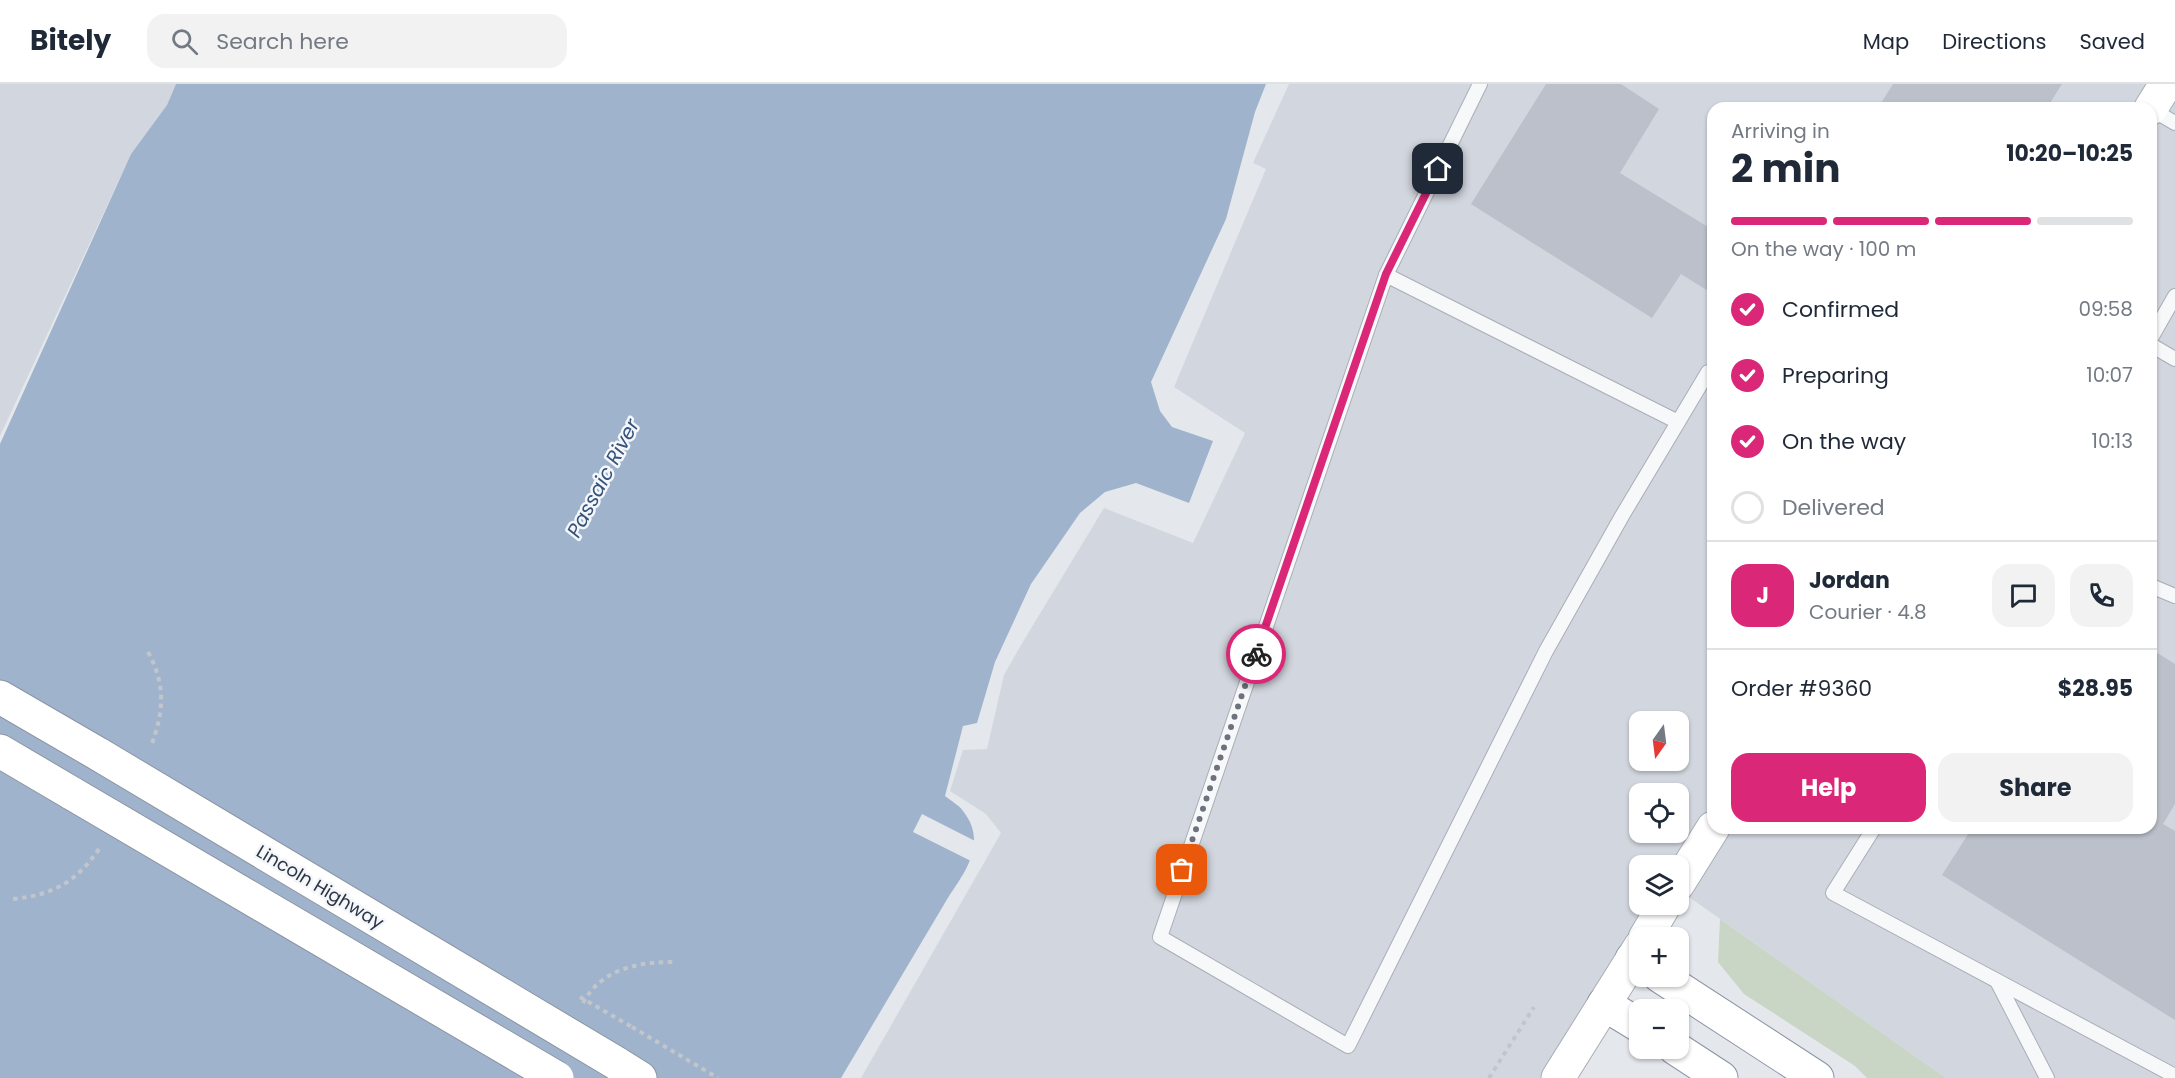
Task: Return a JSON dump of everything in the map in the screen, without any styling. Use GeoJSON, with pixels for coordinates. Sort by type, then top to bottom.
{"type":"FeatureCollection","features":[{"type":"Feature","properties":{"kind":"main road"},"geometry":{"type":"LineString","coordinates":[[2155,102],[2166,84]]}},
{"type":"Feature","properties":{"kind":"main road","name":"Lincoln Highway"},"geometry":{"type":"LineString","coordinates":[[0,697],[640,1078]]}},
{"type":"Feature","properties":{"kind":"main road"},"geometry":{"type":"LineString","coordinates":[[0,751],[557,1078]]}},
{"type":"Feature","properties":{"kind":"main road"},"geometry":{"type":"LineString","coordinates":[[1689,866],[1709,834]]}},
{"type":"Feature","properties":{"kind":"main road"},"geometry":{"type":"LineString","coordinates":[[1558,1078],[1629,967]]}},
{"type":"Feature","properties":{"kind":"main road"},"geometry":{"type":"LineString","coordinates":[[1677,987],[1817,1078]]}},
{"type":"Feature","properties":{"kind":"main road"},"geometry":{"type":"LineString","coordinates":[[1604,1004],[1629,1019]]}},
{"type":"Feature","properties":{"kind":"main road"},"geometry":{"type":"LineString","coordinates":[[1689,1057],[1721,1078]]}},
{"type":"Feature","properties":{"kind":"lane"},"geometry":{"type":"LineString","coordinates":[[1480,84],[1386,274],[1160,937],[1348,1046],[1546,651],[1622,516],[1707,375]]}},
{"type":"Feature","properties":{"kind":"lane"},"geometry":{"type":"LineString","coordinates":[[2157,112],[2175,123]]}},
{"type":"Feature","properties":{"kind":"lane"},"geometry":{"type":"LineString","coordinates":[[1386,274],[1678,422]]}},
{"type":"Feature","properties":{"kind":"lane"},"geometry":{"type":"LineString","coordinates":[[2157,328],[2175,296]]}},
{"type":"Feature","properties":{"kind":"lane"},"geometry":{"type":"LineString","coordinates":[[2157,348],[2175,359]]}},
{"type":"Feature","properties":{"kind":"lane"},"geometry":{"type":"LineString","coordinates":[[2157,588],[2175,596]]}},
{"type":"Feature","properties":{"kind":"lane"},"geometry":{"type":"LineString","coordinates":[[1870,834],[1833,893],[2175,1077]]}},
{"type":"Feature","properties":{"kind":"lane"},"geometry":{"type":"LineString","coordinates":[[1997,981],[2047,1078]]}},
{"type":"Feature","properties":{"kind":"path"},"geometry":{"type":"LineString","coordinates":[[581,1006],[587,995],[603,978],[645,962],[674,962]]}},
{"type":"Feature","properties":{"kind":"path"},"geometry":{"type":"LineString","coordinates":[[1489,1078],[1534,1007]]}},
{"type":"Feature","properties":{"kind":"path"},"geometry":{"type":"LineString","coordinates":[[632,1027],[718,1078]]}},
{"type":"Feature","properties":{"kind":"shaded area"},"geometry":{"type":"Polygon","coordinates":[[[0,84],[176,84],[167,105],[131,154],[0,436],[0,84]]]}},
{"type":"Feature","properties":{"kind":"shaded area"},"geometry":{"type":"Polygon","coordinates":[[[1289,84],[2175,84],[2175,1078],[1946,1078],[1689,897],[1689,855],[1629,855],[1629,915],[1648,915],[1641,927],[1629,927],[1629,947],[1550,1078],[861,1078],[1001,833],[986,814],[950,791],[963,750],[987,749],[1004,675],[1021,645],[1104,508],[1193,543],[1245,433],[1174,387],[1266,169],[1253,163],[1289,84]]]}},
{"type":"Feature","properties":{"kind":"green space"},"geometry":{"type":"Polygon","coordinates":[[[1720,919],[1946,1078],[1867,1078],[1855,1066],[1744,994],[1718,962],[1720,919]]]}},
{"type":"Feature","properties":{"kind":"water","name":"Passaic River"},"geometry":{"type":"Polygon","coordinates":[[[176,84],[1266,84],[1255,112],[1226,219],[1151,382],[1160,411],[1172,427],[1213,441],[1189,503],[1136,483],[1105,492],[1080,513],[1031,584],[995,662],[977,723],[963,726],[945,796],[961,809],[970,822],[974,844],[968,866],[841,1078],[0,1078],[0,444],[131,154],[167,105],[176,84]]]}},
{"type":"Feature","properties":{"kind":"pier"},"geometry":{"type":"Polygon","coordinates":[[[922,814],[977,842],[973,862],[913,832],[922,814]]]}},
{"type":"Feature","properties":{"kind":"building"},"geometry":{"type":"Polygon","coordinates":[[[1546,84],[1621,84],[1659,109],[1620,173],[1707,226],[1707,290],[1681,274],[1652,318],[1471,204],[1546,84]]]}},
{"type":"Feature","properties":{"kind":"building"},"geometry":{"type":"Polygon","coordinates":[[[1893,84],[2062,84],[2051,102],[1882,102],[1893,84]]]}},
{"type":"Feature","properties":{"kind":"building"},"geometry":{"type":"Polygon","coordinates":[[[2157,653],[2175,664],[2175,804],[2163,824],[2175,831],[2175,1020],[1942,875],[1968,834],[2157,834],[2157,653]]]}},
{"type":"Feature","properties":{"kind":"way so far"},"geometry":{"type":"LineString","coordinates":[[1182,870],[1256,654]]}},
{"type":"Feature","properties":{"kind":"route"},"geometry":{"type":"LineString","coordinates":[[1256,654],[1386,274],[1438,169]]}}]}
